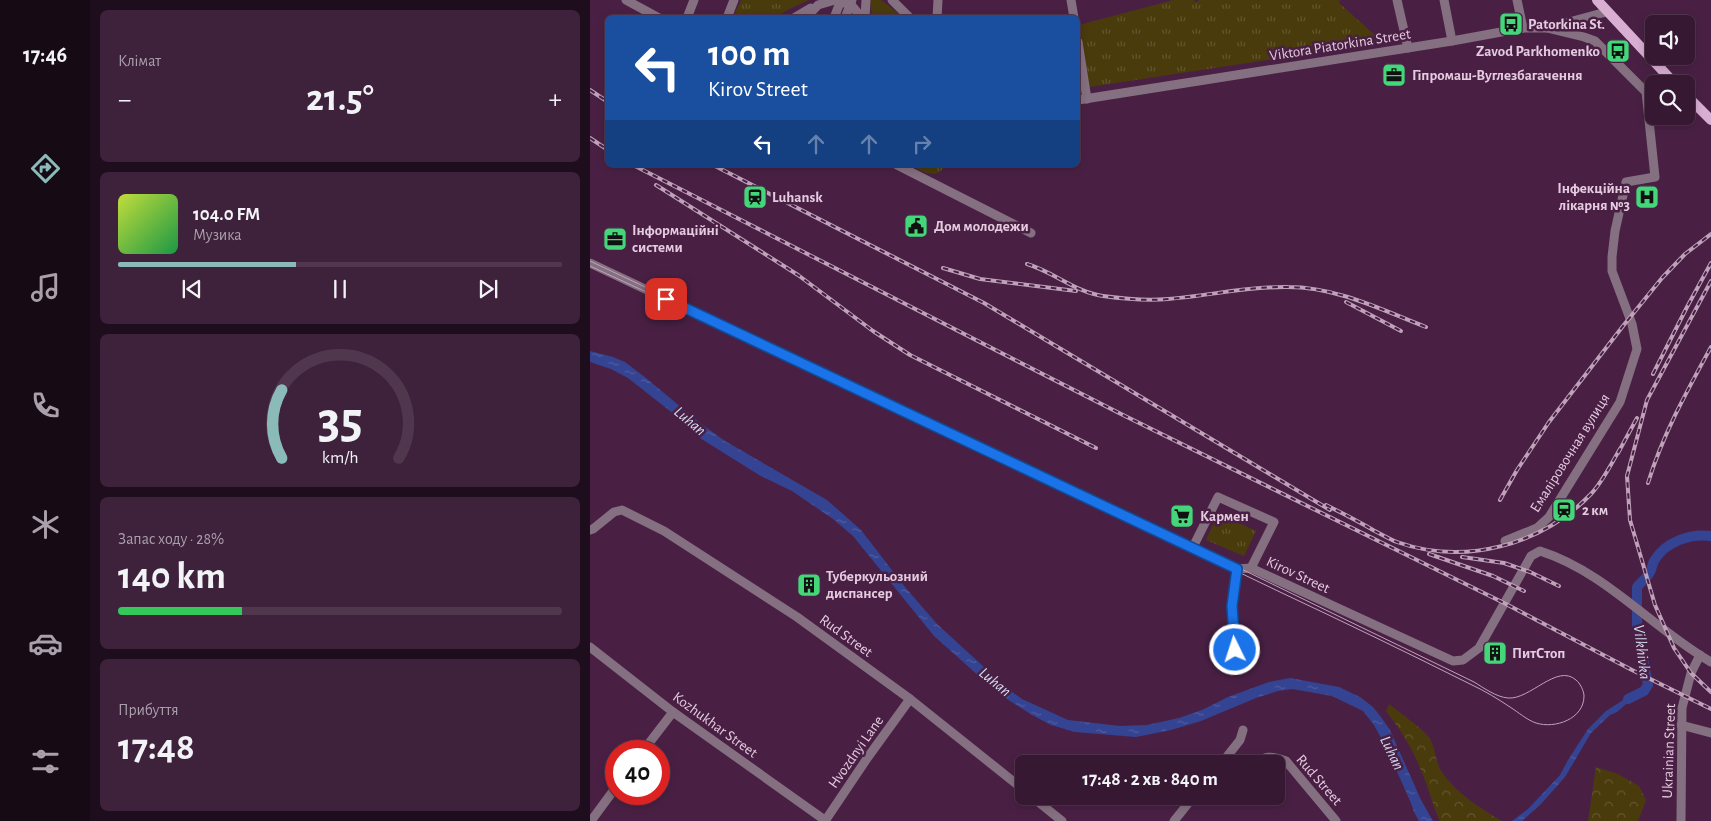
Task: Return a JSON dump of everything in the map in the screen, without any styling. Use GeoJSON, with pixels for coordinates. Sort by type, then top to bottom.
{"type":"FeatureCollection","features":[{"type":"Feature","properties":{"kind":"main road"},"geometry":{"type":"LineString","coordinates":[[1597,0],[1606,12],[1666,75]]}},
{"type":"Feature","properties":{"kind":"main road"},"geometry":{"type":"LineString","coordinates":[[1695,104],[1711,120]]}},
{"type":"Feature","properties":{"kind":"street"},"geometry":{"type":"LineString","coordinates":[[626,0],[654,15]]}},
{"type":"Feature","properties":{"kind":"street"},"geometry":{"type":"LineString","coordinates":[[688,15],[694,0]]}},
{"type":"Feature","properties":{"kind":"street"},"geometry":{"type":"LineString","coordinates":[[728,15],[734,0]]}},
{"type":"Feature","properties":{"kind":"street"},"geometry":{"type":"LineString","coordinates":[[835,15],[838,0]]}},
{"type":"Feature","properties":{"kind":"street"},"geometry":{"type":"LineString","coordinates":[[799,15],[821,2],[838,0],[852,6],[860,15]]}},
{"type":"Feature","properties":{"kind":"street"},"geometry":{"type":"LineString","coordinates":[[846,15],[852,0]]}},
{"type":"Feature","properties":{"kind":"street"},"geometry":{"type":"LineString","coordinates":[[864,15],[866,0]]}},
{"type":"Feature","properties":{"kind":"street"},"geometry":{"type":"LineString","coordinates":[[892,0],[907,15]]}},
{"type":"Feature","properties":{"kind":"street"},"geometry":{"type":"LineString","coordinates":[[937,15],[938,0]]}},
{"type":"Feature","properties":{"kind":"street"},"geometry":{"type":"LineString","coordinates":[[1071,0],[1074,15]]}},
{"type":"Feature","properties":{"kind":"street"},"geometry":{"type":"LineString","coordinates":[[1396,0],[1408,48]]}},
{"type":"Feature","properties":{"kind":"street"},"geometry":{"type":"LineString","coordinates":[[1444,0],[1452,41]]}},
{"type":"Feature","properties":{"kind":"street"},"geometry":{"type":"LineString","coordinates":[[1517,0],[1523,28]]}},
{"type":"Feature","properties":{"kind":"street"},"geometry":{"type":"LineString","coordinates":[[809,15],[821,2]]}},
{"type":"Feature","properties":{"kind":"street","name":"Viktora Piatorkina Street"},"geometry":{"type":"LineString","coordinates":[[1082,99],[1452,41],[1523,28],[1546,28],[1606,12]]}},
{"type":"Feature","properties":{"kind":"street","name":"Емаліровочная вулиця"},"geometry":{"type":"LineString","coordinates":[[1505,541],[1537,528],[1548,517],[1620,402],[1637,349],[1632,324],[1612,272],[1615,231],[1626,182],[1655,177],[1646,92],[1595,41],[1546,28]]}},
{"type":"Feature","properties":{"kind":"street"},"geometry":{"type":"LineString","coordinates":[[1080,70],[1082,99]]}},
{"type":"Feature","properties":{"kind":"street"},"geometry":{"type":"LineString","coordinates":[[901,167],[1031,233]]}},
{"type":"Feature","properties":{"kind":"street","name":"Kirov Street"},"geometry":{"type":"LineString","coordinates":[[590,263],[1237,569],[1251,568],[1453,661],[1463,660],[1479,648],[1531,556],[1540,551],[1554,555],[1586,571],[1667,633],[1700,655]]}},
{"type":"Feature","properties":{"kind":"street"},"geometry":{"type":"LineString","coordinates":[[1193,548],[1218,497],[1274,522],[1251,568]]}},
{"type":"Feature","properties":{"kind":"street","name":"Rud Street"},"geometry":{"type":"LineString","coordinates":[[590,530],[614,512],[622,510],[664,532],[797,617],[910,699],[1015,783]]}},
{"type":"Feature","properties":{"kind":"street"},"geometry":{"type":"LineString","coordinates":[[1235,650],[1232,606],[1237,569]]}},
{"type":"Feature","properties":{"kind":"street","name":"Kozhukhar Street"},"geometry":{"type":"LineString","coordinates":[[590,648],[673,712],[826,821]]}},
{"type":"Feature","properties":{"kind":"street"},"geometry":{"type":"LineString","coordinates":[[1700,655],[1711,662]]}},
{"type":"Feature","properties":{"kind":"street","name":"Ukrainian Street"},"geometry":{"type":"LineString","coordinates":[[1681,821],[1682,708],[1691,673],[1700,655]]}},
{"type":"Feature","properties":{"kind":"street","name":"Hvozdnyi Lane"},"geometry":{"type":"LineString","coordinates":[[826,821],[868,757],[910,699]]}},
{"type":"Feature","properties":{"kind":"street"},"geometry":{"type":"LineString","coordinates":[[651,740],[673,712]]}},
{"type":"Feature","properties":{"kind":"street"},"geometry":{"type":"LineString","coordinates":[[1681,725],[1711,733]]}},
{"type":"Feature","properties":{"kind":"street"},"geometry":{"type":"LineString","coordinates":[[1228,755],[1240,740],[1244,730]]}},
{"type":"Feature","properties":{"kind":"street","name":"Rud Street"},"geometry":{"type":"LineString","coordinates":[[1285,761],[1336,821]]}},
{"type":"Feature","properties":{"kind":"street"},"geometry":{"type":"LineString","coordinates":[[591,820],[605,802]]}},
{"type":"Feature","properties":{"kind":"street"},"geometry":{"type":"LineString","coordinates":[[1042,805],[1062,821]]}},
{"type":"Feature","properties":{"kind":"street"},"geometry":{"type":"LineString","coordinates":[[1174,821],[1187,805]]}},
{"type":"Feature","properties":{"kind":"green space"},"geometry":{"type":"Polygon","coordinates":[[[741,0],[809,0],[779,15],[734,15],[741,0]]]}},
{"type":"Feature","properties":{"kind":"green space"},"geometry":{"type":"Polygon","coordinates":[[[870,0],[881,0],[900,15],[872,15],[870,0]]]}},
{"type":"Feature","properties":{"kind":"green space"},"geometry":{"type":"Polygon","coordinates":[[[1173,0],[1194,0],[1195,2],[1200,0],[1340,0],[1339,3],[1377,37],[1372,44],[1089,87],[1080,25],[1173,0]]]}},
{"type":"Feature","properties":{"kind":"green space"},"geometry":{"type":"Polygon","coordinates":[[[943,167],[942,170],[935,174],[930,174],[916,168],[943,167]]]}},
{"type":"Feature","properties":{"kind":"green space"},"geometry":{"type":"Polygon","coordinates":[[[1218,513],[1256,531],[1244,556],[1206,540],[1218,513]]]}},
{"type":"Feature","properties":{"kind":"green space"},"geometry":{"type":"Polygon","coordinates":[[[1389,704],[1428,736],[1440,769],[1459,792],[1502,821],[1440,821],[1417,760],[1403,734],[1386,711],[1389,704]]]}},
{"type":"Feature","properties":{"kind":"green space"},"geometry":{"type":"Polygon","coordinates":[[[1596,767],[1618,774],[1639,786],[1646,800],[1638,821],[1588,821],[1596,767]]]}},
{"type":"Feature","properties":{"kind":"water","name":"Luhan"},"geometry":{"type":"Polygon","coordinates":[[[590,351],[625,362],[725,441],[827,500],[861,530],[905,587],[937,624],[1008,689],[1022,699],[1068,720],[1120,726],[1147,725],[1179,718],[1202,710],[1228,697],[1269,682],[1290,678],[1339,687],[1360,697],[1373,707],[1381,717],[1390,730],[1421,800],[1433,821],[1419,821],[1386,747],[1374,725],[1363,711],[1332,696],[1292,689],[1278,691],[1201,721],[1171,730],[1136,737],[1075,732],[1051,725],[1032,715],[999,694],[934,636],[853,536],[833,519],[792,491],[759,475],[700,438],[675,415],[628,378],[611,369],[590,362],[590,351]]]}},
{"type":"Feature","properties":{"kind":"water"},"geometry":{"type":"Polygon","coordinates":[[[1639,690],[1641,695],[1633,698],[1617,712],[1610,715],[1591,733],[1565,777],[1541,804],[1522,821],[1512,821],[1528,809],[1560,775],[1588,729],[1606,711],[1639,690]]]}},
{"type":"Feature","properties":{"kind":"waterway","name":"Vilkhivka"},"geometry":{"type":"LineString","coordinates":[[1628,699],[1644,691],[1648,685],[1637,626],[1637,587],[1649,574],[1659,554],[1671,544],[1695,536],[1711,536]]}},
{"type":"Feature","properties":{"kind":"tram line"},"geometry":{"type":"LineString","coordinates":[[590,261],[1194,546],[1474,682],[1495,694],[1508,698],[1516,697],[1552,679],[1560,676],[1569,676],[1582,687],[1583,704],[1574,716],[1560,723],[1544,725],[1533,722],[1482,690],[1376,638],[763,346],[590,266]]}},
{"type":"Feature","properties":{"kind":"railway"},"geometry":{"type":"LineString","coordinates":[[590,90],[605,100]]}},
{"type":"Feature","properties":{"kind":"railway"},"geometry":{"type":"LineString","coordinates":[[590,138],[605,148]]}},
{"type":"Feature","properties":{"kind":"railway"},"geometry":{"type":"LineString","coordinates":[[637,167],[1123,415],[1504,603],[1711,709]]}},
{"type":"Feature","properties":{"kind":"railway"},"geometry":{"type":"LineString","coordinates":[[717,167],[984,303],[1330,510]]}},
{"type":"Feature","properties":{"kind":"railway"},"geometry":{"type":"LineString","coordinates":[[656,185],[798,275],[873,331],[910,355],[1096,448]]}},
{"type":"Feature","properties":{"kind":"railway"},"geometry":{"type":"LineString","coordinates":[[1500,500],[1517,470],[1549,422],[1623,326],[1662,278],[1685,254],[1711,234]]}},
{"type":"Feature","properties":{"kind":"railway"},"geometry":{"type":"LineString","coordinates":[[1653,374],[1711,263]]}},
{"type":"Feature","properties":{"kind":"railway"},"geometry":{"type":"LineString","coordinates":[[1027,264],[1093,294],[1127,299],[1168,299],[1273,287],[1306,288],[1342,295],[1426,327]]}},
{"type":"Feature","properties":{"kind":"railway"},"geometry":{"type":"LineString","coordinates":[[943,268],[980,279],[1076,291]]}},
{"type":"Feature","properties":{"kind":"railway"},"geometry":{"type":"LineString","coordinates":[[1711,281],[1647,400],[1627,476],[1630,520],[1655,605],[1674,648],[1691,673],[1711,692]]}},
{"type":"Feature","properties":{"kind":"railway"},"geometry":{"type":"LineString","coordinates":[[1346,302],[1401,331]]}},
{"type":"Feature","properties":{"kind":"railway"},"geometry":{"type":"LineString","coordinates":[[1648,483],[1668,430],[1711,347]]}},
{"type":"Feature","properties":{"kind":"railway"},"geometry":{"type":"LineString","coordinates":[[1618,453],[1637,418]]}},
{"type":"Feature","properties":{"kind":"railway"},"geometry":{"type":"LineString","coordinates":[[1326,505],[1394,541],[1423,549],[1449,552],[1475,551],[1501,546],[1526,538],[1550,526],[1571,512],[1595,489],[1620,449]]}},
{"type":"Feature","properties":{"kind":"railway"},"geometry":{"type":"LineString","coordinates":[[1429,554],[1493,576],[1524,591]]}},
{"type":"Feature","properties":{"kind":"railway"},"geometry":{"type":"LineString","coordinates":[[1462,557],[1504,563],[1530,572],[1559,586]]}},
{"type":"Feature","properties":{"kind":"place","name":"Patorkina St."},"geometry":{"type":"Point","coordinates":[1511,24]}},
{"type":"Feature","properties":{"kind":"place","name":"Zavod Parkhomenko"},"geometry":{"type":"Point","coordinates":[1618,51]}},
{"type":"Feature","properties":{"kind":"place","name":"Гіпромаш-Вуглезбагачення"},"geometry":{"type":"Point","coordinates":[1394,75]}},
{"type":"Feature","properties":{"kind":"place","name":"Luhansk"},"geometry":{"type":"Point","coordinates":[755,197]}},
{"type":"Feature","properties":{"kind":"place","name":"Інфекційна лікарня №3"},"geometry":{"type":"Point","coordinates":[1647,197]}},
{"type":"Feature","properties":{"kind":"place","name":"Дом молодежи"},"geometry":{"type":"Point","coordinates":[916,226]}},
{"type":"Feature","properties":{"kind":"place","name":"Інформаційні системи"},"geometry":{"type":"Point","coordinates":[615,239]}},
{"type":"Feature","properties":{"kind":"place","name":"2 км"},"geometry":{"type":"Point","coordinates":[1564,510]}},
{"type":"Feature","properties":{"kind":"place","name":"Кармен"},"geometry":{"type":"Point","coordinates":[1182,516]}},
{"type":"Feature","properties":{"kind":"place","name":"Туберкульозний диспансер"},"geometry":{"type":"Point","coordinates":[809,585]}},
{"type":"Feature","properties":{"kind":"place","name":"ПитСтоп"},"geometry":{"type":"Point","coordinates":[1495,653]}},
{"type":"Feature","properties":{"kind":"route"},"geometry":{"type":"LineString","coordinates":[[666,299],[1237,569],[1232,606],[1235,650]]}}]}
